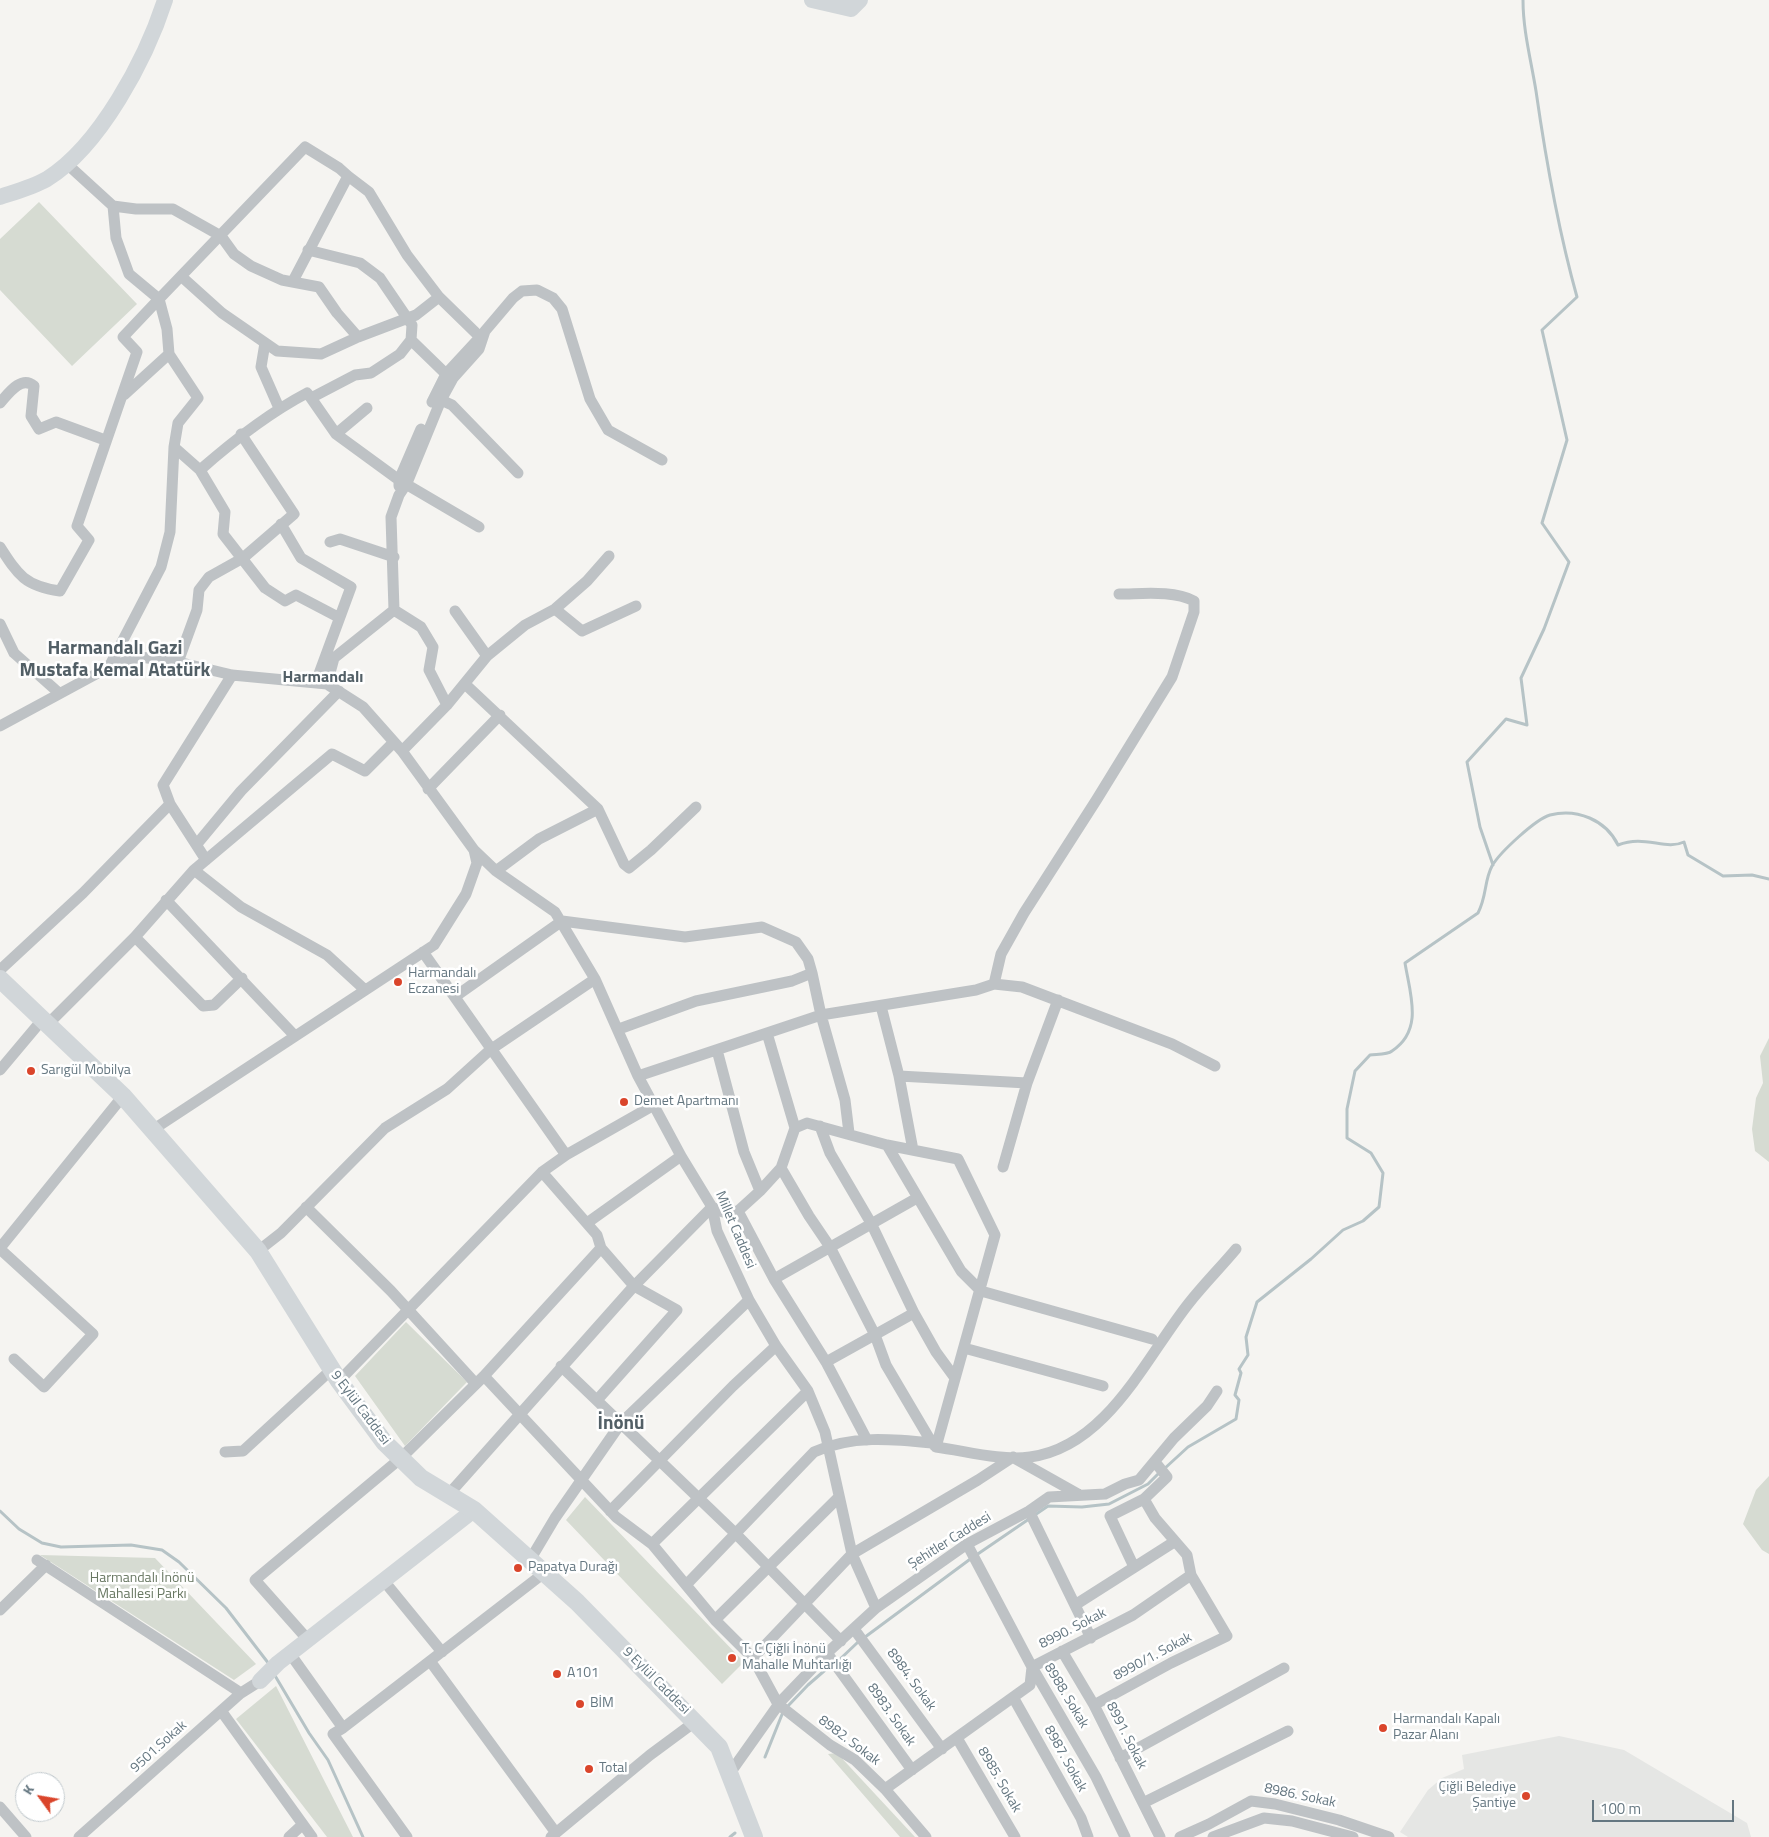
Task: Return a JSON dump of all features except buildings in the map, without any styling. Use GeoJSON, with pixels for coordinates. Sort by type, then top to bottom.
{"type":"FeatureCollection","features":[{"type":"Feature","properties":{"kind":"main road","name":"9 Eylül Caddesi"},"geometry":{"type":"LineString","coordinates":[[0,979],[123,1096],[154,1129],[258,1251],[335,1375],[384,1442],[421,1478],[474,1510],[577,1602],[696,1721],[719,1747],[754,1837]]}},
{"type":"Feature","properties":{"kind":"street"},"geometry":{"type":"LineString","coordinates":[[0,197],[45,180],[67,164],[127,88],[155,30],[165,0]]}},
{"type":"Feature","properties":{"kind":"street"},"geometry":{"type":"LineString","coordinates":[[812,0],[850,8],[860,0]]}},
{"type":"Feature","properties":{"kind":"street"},"geometry":{"type":"LineString","coordinates":[[158,364],[137,352],[123,337],[305,147],[339,168],[369,192],[408,255],[439,297],[483,334]]}},
{"type":"Feature","properties":{"kind":"street"},"geometry":{"type":"LineString","coordinates":[[67,164],[113,206],[136,209],[173,209],[221,236],[234,254],[251,266],[282,280],[319,287],[337,313],[358,337]]}},
{"type":"Feature","properties":{"kind":"street"},"geometry":{"type":"LineString","coordinates":[[294,281],[308,250],[348,176]]}},
{"type":"Feature","properties":{"kind":"street"},"geometry":{"type":"LineString","coordinates":[[109,667],[160,567],[170,532],[174,446],[178,423],[198,398],[170,354],[167,329],[159,299],[129,274],[116,238],[113,206]]}},
{"type":"Feature","properties":{"kind":"street"},"geometry":{"type":"LineString","coordinates":[[308,250],[360,263],[380,278],[409,318],[413,332],[411,340],[400,354],[371,373],[355,375],[311,398]]}},
{"type":"Feature","properties":{"kind":"street"},"geometry":{"type":"LineString","coordinates":[[182,277],[222,313],[277,351],[321,354],[358,337],[416,315],[439,297]]}},
{"type":"Feature","properties":{"kind":"street"},"geometry":{"type":"LineString","coordinates":[[394,610],[394,557],[391,517],[446,374],[522,290],[537,290],[553,298],[562,309],[590,399],[608,430],[662,460]]}},
{"type":"Feature","properties":{"kind":"street"},"geometry":{"type":"LineString","coordinates":[[403,482],[441,400],[453,378],[479,349],[483,334]]}},
{"type":"Feature","properties":{"kind":"street"},"geometry":{"type":"LineString","coordinates":[[411,340],[446,374]]}},
{"type":"Feature","properties":{"kind":"street"},"geometry":{"type":"LineString","coordinates":[[265,343],[261,366],[279,408]]}},
{"type":"Feature","properties":{"kind":"street"},"geometry":{"type":"LineString","coordinates":[[0,547],[18,574],[40,588],[60,591],[89,540],[77,526],[105,440],[123,396],[137,352]]}},
{"type":"Feature","properties":{"kind":"street"},"geometry":{"type":"LineString","coordinates":[[123,396],[170,354]]}},
{"type":"Feature","properties":{"kind":"street"},"geometry":{"type":"LineString","coordinates":[[0,403],[12,389],[24,382],[30,382],[34,386],[35,393],[31,416],[40,429],[56,422],[105,440]]}},
{"type":"Feature","properties":{"kind":"street"},"geometry":{"type":"LineString","coordinates":[[200,470],[241,434],[279,408],[307,393],[336,434],[403,482],[479,527]]}},
{"type":"Feature","properties":{"kind":"street"},"geometry":{"type":"LineString","coordinates":[[441,400],[452,405],[518,473]]}},
{"type":"Feature","properties":{"kind":"street"},"geometry":{"type":"LineString","coordinates":[[336,434],[367,408]]}},
{"type":"Feature","properties":{"kind":"street"},"geometry":{"type":"LineString","coordinates":[[178,662],[197,610],[199,590],[210,577],[243,558],[294,514],[241,434]]}},
{"type":"Feature","properties":{"kind":"street"},"geometry":{"type":"LineString","coordinates":[[174,446],[200,470],[225,512],[222,534],[265,588],[285,600],[296,595],[338,616]]}},
{"type":"Feature","properties":{"kind":"street"},"geometry":{"type":"LineString","coordinates":[[281,524],[301,558],[351,587],[338,616],[322,683]]}},
{"type":"Feature","properties":{"kind":"street"},"geometry":{"type":"LineString","coordinates":[[330,542],[340,539],[394,557]]}},
{"type":"Feature","properties":{"kind":"street"},"geometry":{"type":"LineString","coordinates":[[0,1070],[45,1023],[135,937],[194,870],[332,754],[365,771],[447,705],[487,656],[525,625],[555,608],[587,581],[609,556]]}},
{"type":"Feature","properties":{"kind":"street"},"geometry":{"type":"LineString","coordinates":[[994,984],[1001,954],[1024,913],[1097,799],[1172,676],[1194,612],[1194,600],[1188,598],[1170,595],[1119,594]]}},
{"type":"Feature","properties":{"kind":"street"},"geometry":{"type":"LineString","coordinates":[[555,608],[582,631],[636,606]]}},
{"type":"Feature","properties":{"kind":"street"},"geometry":{"type":"LineString","coordinates":[[322,683],[334,658],[394,610]]}},
{"type":"Feature","properties":{"kind":"street"},"geometry":{"type":"LineString","coordinates":[[394,610],[421,627],[433,647],[429,670],[447,705]]}},
{"type":"Feature","properties":{"kind":"street"},"geometry":{"type":"LineString","coordinates":[[455,611],[487,656]]}},
{"type":"Feature","properties":{"kind":"street"},"geometry":{"type":"LineString","coordinates":[[0,624],[14,654],[59,693]]}},
{"type":"Feature","properties":{"kind":"street"},"geometry":{"type":"LineString","coordinates":[[0,726],[109,667],[140,657],[178,662],[232,675],[322,683]]}},
{"type":"Feature","properties":{"kind":"street"},"geometry":{"type":"LineString","coordinates":[[206,860],[170,804],[163,785],[232,675]]}},
{"type":"Feature","properties":{"kind":"street","name":"Millet Caddesi"},"geometry":{"type":"LineString","coordinates":[[322,683],[339,691],[362,707],[398,746],[474,850],[496,870],[556,912],[562,921],[595,979],[619,1029],[638,1076],[680,1156],[712,1207],[717,1231],[749,1300],[776,1346],[808,1391],[825,1432],[852,1554],[876,1608]]}},
{"type":"Feature","properties":{"kind":"street"},"geometry":{"type":"LineString","coordinates":[[464,684],[500,715],[598,809],[624,864],[629,868],[652,850],[696,808]]}},
{"type":"Feature","properties":{"kind":"street"},"geometry":{"type":"LineString","coordinates":[[197,844],[236,796],[339,691]]}},
{"type":"Feature","properties":{"kind":"street"},"geometry":{"type":"LineString","coordinates":[[428,789],[500,715]]}},
{"type":"Feature","properties":{"kind":"street"},"geometry":{"type":"LineString","coordinates":[[0,970],[83,893],[170,804]]}},
{"type":"Feature","properties":{"kind":"street"},"geometry":{"type":"LineString","coordinates":[[496,870],[539,839],[598,809]]}},
{"type":"Feature","properties":{"kind":"street"},"geometry":{"type":"LineString","coordinates":[[154,1129],[364,988],[434,945],[466,894],[477,863],[474,850]]}},
{"type":"Feature","properties":{"kind":"street"},"geometry":{"type":"LineString","coordinates":[[194,870],[241,907],[327,955],[364,988]]}},
{"type":"Feature","properties":{"kind":"street"},"geometry":{"type":"LineString","coordinates":[[166,900],[294,1035]]}},
{"type":"Feature","properties":{"kind":"street"},"geometry":{"type":"LineString","coordinates":[[456,996],[562,921],[685,937],[762,927],[796,942],[808,959],[821,1015],[838,1072],[850,1133]]}},
{"type":"Feature","properties":{"kind":"street"},"geometry":{"type":"LineString","coordinates":[[135,937],[202,1006],[214,1005],[242,978]]}},
{"type":"Feature","properties":{"kind":"street"},"geometry":{"type":"LineString","coordinates":[[423,952],[456,996],[490,1050],[566,1155]]}},
{"type":"Feature","properties":{"kind":"street"},"geometry":{"type":"LineString","coordinates":[[619,1029],[696,1001],[792,982],[812,974]]}},
{"type":"Feature","properties":{"kind":"street"},"geometry":{"type":"LineString","coordinates":[[258,1251],[281,1233],[385,1128],[447,1089],[490,1050],[595,979]]}},
{"type":"Feature","properties":{"kind":"street"},"geometry":{"type":"LineString","coordinates":[[638,1076],[821,1015],[976,990],[994,984],[1022,987],[1058,1000],[1172,1044],[1215,1066]]}},
{"type":"Feature","properties":{"kind":"street"},"geometry":{"type":"LineString","coordinates":[[1003,1167],[1027,1083],[1058,1000]]}},
{"type":"Feature","properties":{"kind":"street"},"geometry":{"type":"LineString","coordinates":[[881,1006],[899,1076],[914,1150]]}},
{"type":"Feature","properties":{"kind":"street"},"geometry":{"type":"LineString","coordinates":[[448,1494],[634,1286],[712,1207],[723,1212],[738,1211],[781,1168],[794,1128],[767,1034]]}},
{"type":"Feature","properties":{"kind":"street"},"geometry":{"type":"LineString","coordinates":[[717,1050],[744,1152],[760,1191]]}},
{"type":"Feature","properties":{"kind":"street"},"geometry":{"type":"LineString","coordinates":[[899,1076],[1027,1083]]}},
{"type":"Feature","properties":{"kind":"street"},"geometry":{"type":"LineString","coordinates":[[14,1359],[44,1387],[93,1334],[0,1248],[123,1096]]}},
{"type":"Feature","properties":{"kind":"street"},"geometry":{"type":"LineString","coordinates":[[225,1452],[243,1451],[335,1375],[407,1311],[542,1172],[566,1155],[654,1105]]}},
{"type":"Feature","properties":{"kind":"street"},"geometry":{"type":"LineString","coordinates":[[794,1128],[807,1123],[850,1133],[887,1145],[958,1159],[996,1235],[934,1445]]}},
{"type":"Feature","properties":{"kind":"street"},"geometry":{"type":"LineString","coordinates":[[820,1126],[830,1153],[871,1222],[914,1313],[936,1352],[955,1378]]}},
{"type":"Feature","properties":{"kind":"street"},"geometry":{"type":"LineString","coordinates":[[887,1145],[962,1271],[981,1291],[1152,1339]]}},
{"type":"Feature","properties":{"kind":"street"},"geometry":{"type":"LineString","coordinates":[[587,1223],[680,1156]]}},
{"type":"Feature","properties":{"kind":"street"},"geometry":{"type":"LineString","coordinates":[[781,1168],[809,1216],[830,1247],[875,1335],[886,1364],[934,1445]]}},
{"type":"Feature","properties":{"kind":"street"},"geometry":{"type":"LineString","coordinates":[[542,1172],[597,1235],[601,1248],[634,1286],[677,1310],[598,1399]]}},
{"type":"Feature","properties":{"kind":"street"},"geometry":{"type":"LineString","coordinates":[[774,1279],[871,1222],[917,1198]]}},
{"type":"Feature","properties":{"kind":"street"},"geometry":{"type":"LineString","coordinates":[[306,1207],[384,1283],[407,1311],[520,1415],[610,1511],[652,1544],[715,1620],[753,1658],[778,1704]]}},
{"type":"Feature","properties":{"kind":"street"},"geometry":{"type":"LineString","coordinates":[[738,1211],[774,1279],[826,1362],[867,1440]]}},
{"type":"Feature","properties":{"kind":"street"},"geometry":{"type":"LineString","coordinates":[[309,1641],[255,1580],[401,1458],[480,1380],[601,1248]]}},
{"type":"Feature","properties":{"kind":"street"},"geometry":{"type":"LineString","coordinates":[[686,1585],[801,1464],[814,1452],[828,1445],[885,1438],[1013,1457],[1030,1457],[1052,1452],[1089,1433],[1141,1372],[1188,1304],[1236,1249]]}},
{"type":"Feature","properties":{"kind":"street"},"geometry":{"type":"LineString","coordinates":[[530,1560],[581,1480],[621,1423],[749,1300]]}},
{"type":"Feature","properties":{"kind":"street"},"geometry":{"type":"LineString","coordinates":[[826,1362],[914,1313]]}},
{"type":"Feature","properties":{"kind":"street"},"geometry":{"type":"LineString","coordinates":[[610,1511],[733,1386],[776,1346]]}},
{"type":"Feature","properties":{"kind":"street"},"geometry":{"type":"LineString","coordinates":[[964,1348],[1103,1386]]}},
{"type":"Feature","properties":{"kind":"street"},"geometry":{"type":"LineString","coordinates":[[561,1366],[598,1399],[736,1534],[841,1641]]}},
{"type":"Feature","properties":{"kind":"street"},"geometry":{"type":"LineString","coordinates":[[652,1544],[808,1391]]}},
{"type":"Feature","properties":{"kind":"street","name":"Şehitler Caddesi"},"geometry":{"type":"LineString","coordinates":[[730,1773],[778,1704],[829,1656],[841,1641],[856,1631],[876,1608],[967,1544],[1032,1515],[1049,1497],[1105,1494],[1124,1484],[1139,1480],[1157,1464],[1180,1431],[1207,1406],[1217,1391]]}},
{"type":"Feature","properties":{"kind":"street"},"geometry":{"type":"LineString","coordinates":[[1013,1457],[1078,1494]]}},
{"type":"Feature","properties":{"kind":"street"},"geometry":{"type":"LineString","coordinates":[[753,1658],[852,1554],[866,1548],[1013,1457]]}},
{"type":"Feature","properties":{"kind":"street"},"geometry":{"type":"LineString","coordinates":[[1134,1567],[1110,1516],[1144,1499],[1166,1476],[1157,1464]]}},
{"type":"Feature","properties":{"kind":"street"},"geometry":{"type":"LineString","coordinates":[[715,1620],[839,1496]]}},
{"type":"Feature","properties":{"kind":"street"},"geometry":{"type":"LineString","coordinates":[[1144,1499],[1155,1518],[1187,1555],[1191,1575]]}},
{"type":"Feature","properties":{"kind":"street"},"geometry":{"type":"LineString","coordinates":[[260,1681],[285,1659],[474,1510]]}},
{"type":"Feature","properties":{"kind":"street"},"geometry":{"type":"LineString","coordinates":[[1032,1515],[1091,1638]]}},
{"type":"Feature","properties":{"kind":"street"},"geometry":{"type":"LineString","coordinates":[[1075,1604],[1174,1542]]}},
{"type":"Feature","properties":{"kind":"street","name":"8988. Sokak"},"geometry":{"type":"LineString","coordinates":[[967,1544],[1032,1668],[1096,1777],[1125,1837]]}},
{"type":"Feature","properties":{"kind":"street"},"geometry":{"type":"LineString","coordinates":[[0,1610],[42,1562],[241,1693]]}},
{"type":"Feature","properties":{"kind":"street"},"geometry":{"type":"LineString","coordinates":[[407,1837],[333,1734],[544,1573]]}},
{"type":"Feature","properties":{"kind":"street","name":"8990/1. Sokak"},"geometry":{"type":"LineString","coordinates":[[1094,1706],[1226,1636],[1191,1575]]}},
{"type":"Feature","properties":{"kind":"street","name":"8990. Sokak"},"geometry":{"type":"LineString","coordinates":[[885,1789],[1030,1685],[1032,1668],[1133,1615],[1191,1575]]}},
{"type":"Feature","properties":{"kind":"street"},"geometry":{"type":"LineString","coordinates":[[384,1581],[442,1652]]}},
{"type":"Feature","properties":{"kind":"street","name":"8984. Sokak"},"geometry":{"type":"LineString","coordinates":[[856,1631],[942,1749]]}},
{"type":"Feature","properties":{"kind":"street","name":"8991. Sokak"},"geometry":{"type":"LineString","coordinates":[[1062,1651],[1094,1706],[1160,1837]]}},
{"type":"Feature","properties":{"kind":"street","name":"8983. Sokak"},"geometry":{"type":"LineString","coordinates":[[829,1656],[912,1770]]}},
{"type":"Feature","properties":{"kind":"street"},"geometry":{"type":"LineString","coordinates":[[285,1659],[343,1728]]}},
{"type":"Feature","properties":{"kind":"street"},"geometry":{"type":"LineString","coordinates":[[430,1661],[554,1835],[650,1755],[696,1721]]}},
{"type":"Feature","properties":{"kind":"street"},"geometry":{"type":"LineString","coordinates":[[1120,1758],[1284,1668]]}},
{"type":"Feature","properties":{"kind":"street","name":"9501.Sokak"},"geometry":{"type":"LineString","coordinates":[[79,1837],[222,1712],[241,1693],[260,1681]]}},
{"type":"Feature","properties":{"kind":"street","name":"8987. Sokak"},"geometry":{"type":"LineString","coordinates":[[1013,1697],[1081,1818],[1088,1837]]}},
{"type":"Feature","properties":{"kind":"street","name":"8982. Sokak"},"geometry":{"type":"LineString","coordinates":[[778,1704],[830,1745],[855,1760],[885,1789],[926,1837]]}},
{"type":"Feature","properties":{"kind":"street"},"geometry":{"type":"LineString","coordinates":[[222,1712],[312,1837]]}},
{"type":"Feature","properties":{"kind":"street"},"geometry":{"type":"LineString","coordinates":[[1143,1803],[1288,1731]]}},
{"type":"Feature","properties":{"kind":"street","name":"8985. Sokak"},"geometry":{"type":"LineString","coordinates":[[957,1738],[1015,1837]]}},
{"type":"Feature","properties":{"kind":"street","name":"8986. Sokak"},"geometry":{"type":"LineString","coordinates":[[1180,1837],[1251,1802],[1298,1804],[1389,1837]]}},
{"type":"Feature","properties":{"kind":"street"},"geometry":{"type":"LineString","coordinates":[[0,1807],[26,1837]]}},
{"type":"Feature","properties":{"kind":"street","name":"8986. Sokak"},"geometry":{"type":"LineString","coordinates":[[1214,1837],[1264,1818],[1292,1820],[1353,1837]]}},
{"type":"Feature","properties":{"kind":"street"},"geometry":{"type":"LineString","coordinates":[[289,1837],[302,1825]]}},
{"type":"Feature","properties":{"kind":"shaded area"},"geometry":{"type":"Polygon","coordinates":[[[1559,1736],[1624,1750],[1747,1823],[1751,1837],[1408,1837],[1400,1832],[1428,1790],[1442,1778],[1464,1769],[1462,1755],[1559,1736]]]}},
{"type":"Feature","properties":{"kind":"green space"},"geometry":{"type":"Polygon","coordinates":[[[39,202],[137,304],[72,366],[0,290],[0,239],[39,202]]]}},
{"type":"Feature","properties":{"kind":"green space"},"geometry":{"type":"Polygon","coordinates":[[[1769,1038],[1769,1162],[1755,1151],[1752,1129],[1756,1098],[1763,1083],[1760,1056],[1769,1038]]]}},
{"type":"Feature","properties":{"kind":"green space"},"geometry":{"type":"Polygon","coordinates":[[[406,1322],[467,1382],[405,1446],[355,1376],[406,1322]]]}},
{"type":"Feature","properties":{"kind":"green space"},"geometry":{"type":"Polygon","coordinates":[[[1769,1476],[1769,1554],[1762,1550],[1743,1524],[1756,1490],[1769,1476]]]}},
{"type":"Feature","properties":{"kind":"green space"},"geometry":{"type":"Polygon","coordinates":[[[585,1497],[744,1662],[722,1684],[566,1520],[585,1497]]]}},
{"type":"Feature","properties":{"kind":"green space","name":"Harmandalı İnönü Mahallesi Parkı"},"geometry":{"type":"Polygon","coordinates":[[[40,1555],[155,1558],[256,1664],[234,1680],[40,1555]]]}},
{"type":"Feature","properties":{"kind":"green space"},"geometry":{"type":"Polygon","coordinates":[[[276,1686],[353,1837],[327,1837],[236,1719],[276,1686]]]}},
{"type":"Feature","properties":{"kind":"green space"},"geometry":{"type":"Polygon","coordinates":[[[837,1753],[915,1837],[900,1837],[828,1754],[837,1753]]]}},
{"type":"Feature","properties":{"kind":"waterway"},"geometry":{"type":"LineString","coordinates":[[1493,865],[1480,827],[1467,762],[1506,719],[1527,725],[1521,678],[1544,629],[1569,562],[1542,523],[1567,440],[1542,330],[1577,297],[1558,220],[1548,169],[1526,34],[1523,0]]}},
{"type":"Feature","properties":{"kind":"waterway"},"geometry":{"type":"LineString","coordinates":[[1164,1469],[1188,1447],[1236,1419],[1239,1400],[1235,1395],[1241,1373],[1239,1369],[1248,1355],[1246,1337],[1257,1302],[1311,1259],[1343,1230],[1363,1221],[1379,1207],[1383,1173],[1371,1153],[1347,1138],[1347,1109],[1355,1071],[1370,1055],[1390,1052],[1402,1042],[1408,1033],[1412,1011],[1412,999],[1405,963],[1478,913],[1492,866],[1510,845],[1544,818],[1560,813],[1570,813],[1590,818],[1598,823],[1613,836],[1618,845],[1637,841],[1669,845],[1684,842],[1688,855],[1723,876],[1752,875],[1769,879]]}},
{"type":"Feature","properties":{"kind":"waterway"},"geometry":{"type":"LineString","coordinates":[[837,1662],[857,1643],[969,1560],[1048,1506],[1082,1507],[1109,1504],[1148,1484],[1159,1473]]}},
{"type":"Feature","properties":{"kind":"waterway"},"geometry":{"type":"LineString","coordinates":[[0,1511],[19,1529],[42,1543],[61,1547],[131,1545],[162,1550],[179,1562],[226,1608],[269,1664]]}},
{"type":"Feature","properties":{"kind":"waterway"},"geometry":{"type":"LineString","coordinates":[[787,1707],[831,1665]]}},
{"type":"Feature","properties":{"kind":"waterway"},"geometry":{"type":"LineString","coordinates":[[274,1674],[309,1733],[328,1760],[363,1837]]}},
{"type":"Feature","properties":{"kind":"waterway"},"geometry":{"type":"LineString","coordinates":[[765,1757],[783,1712]]}},
{"type":"Feature","properties":{"kind":"waterway"},"geometry":{"type":"LineString","coordinates":[[730,1837],[735,1833]]}},
{"type":"Feature","properties":{"kind":"place","name":"Harmandalı Eczanesi"},"geometry":{"type":"Point","coordinates":[398,982]}},
{"type":"Feature","properties":{"kind":"place","name":"Sarıgül Mobilya"},"geometry":{"type":"Point","coordinates":[31,1071]}},
{"type":"Feature","properties":{"kind":"place","name":"Demet Apartmanı"},"geometry":{"type":"Point","coordinates":[624,1102]}},
{"type":"Feature","properties":{"kind":"place","name":"Papatya Durağı"},"geometry":{"type":"Point","coordinates":[518,1568]}},
{"type":"Feature","properties":{"kind":"place","name":"T. C Çiğli İnönü Mahalle Muhtarlığı"},"geometry":{"type":"Point","coordinates":[732,1658]}},
{"type":"Feature","properties":{"kind":"place","name":"A101"},"geometry":{"type":"Point","coordinates":[557,1674]}},
{"type":"Feature","properties":{"kind":"place","name":"BİM"},"geometry":{"type":"Point","coordinates":[580,1704]}},
{"type":"Feature","properties":{"kind":"place","name":"Harmandalı Kapalı Pazar Alanı"},"geometry":{"type":"Point","coordinates":[1383,1728]}},
{"type":"Feature","properties":{"kind":"place","name":"Total"},"geometry":{"type":"Point","coordinates":[589,1769]}},
{"type":"Feature","properties":{"kind":"place","name":"Çiğli Belediye Şantiye"},"geometry":{"type":"Point","coordinates":[1526,1796]}},
{"type":"Feature","properties":{"kind":"district","name":"Harmandalı Gazi Mustafa Kemal Atatürk"},"geometry":{"type":"Point","coordinates":[115,660]}},
{"type":"Feature","properties":{"kind":"district","name":"Harmandalı"},"geometry":{"type":"Point","coordinates":[323,678]}},
{"type":"Feature","properties":{"kind":"district","name":"İnönü"},"geometry":{"type":"Point","coordinates":[621,1424]}}]}
